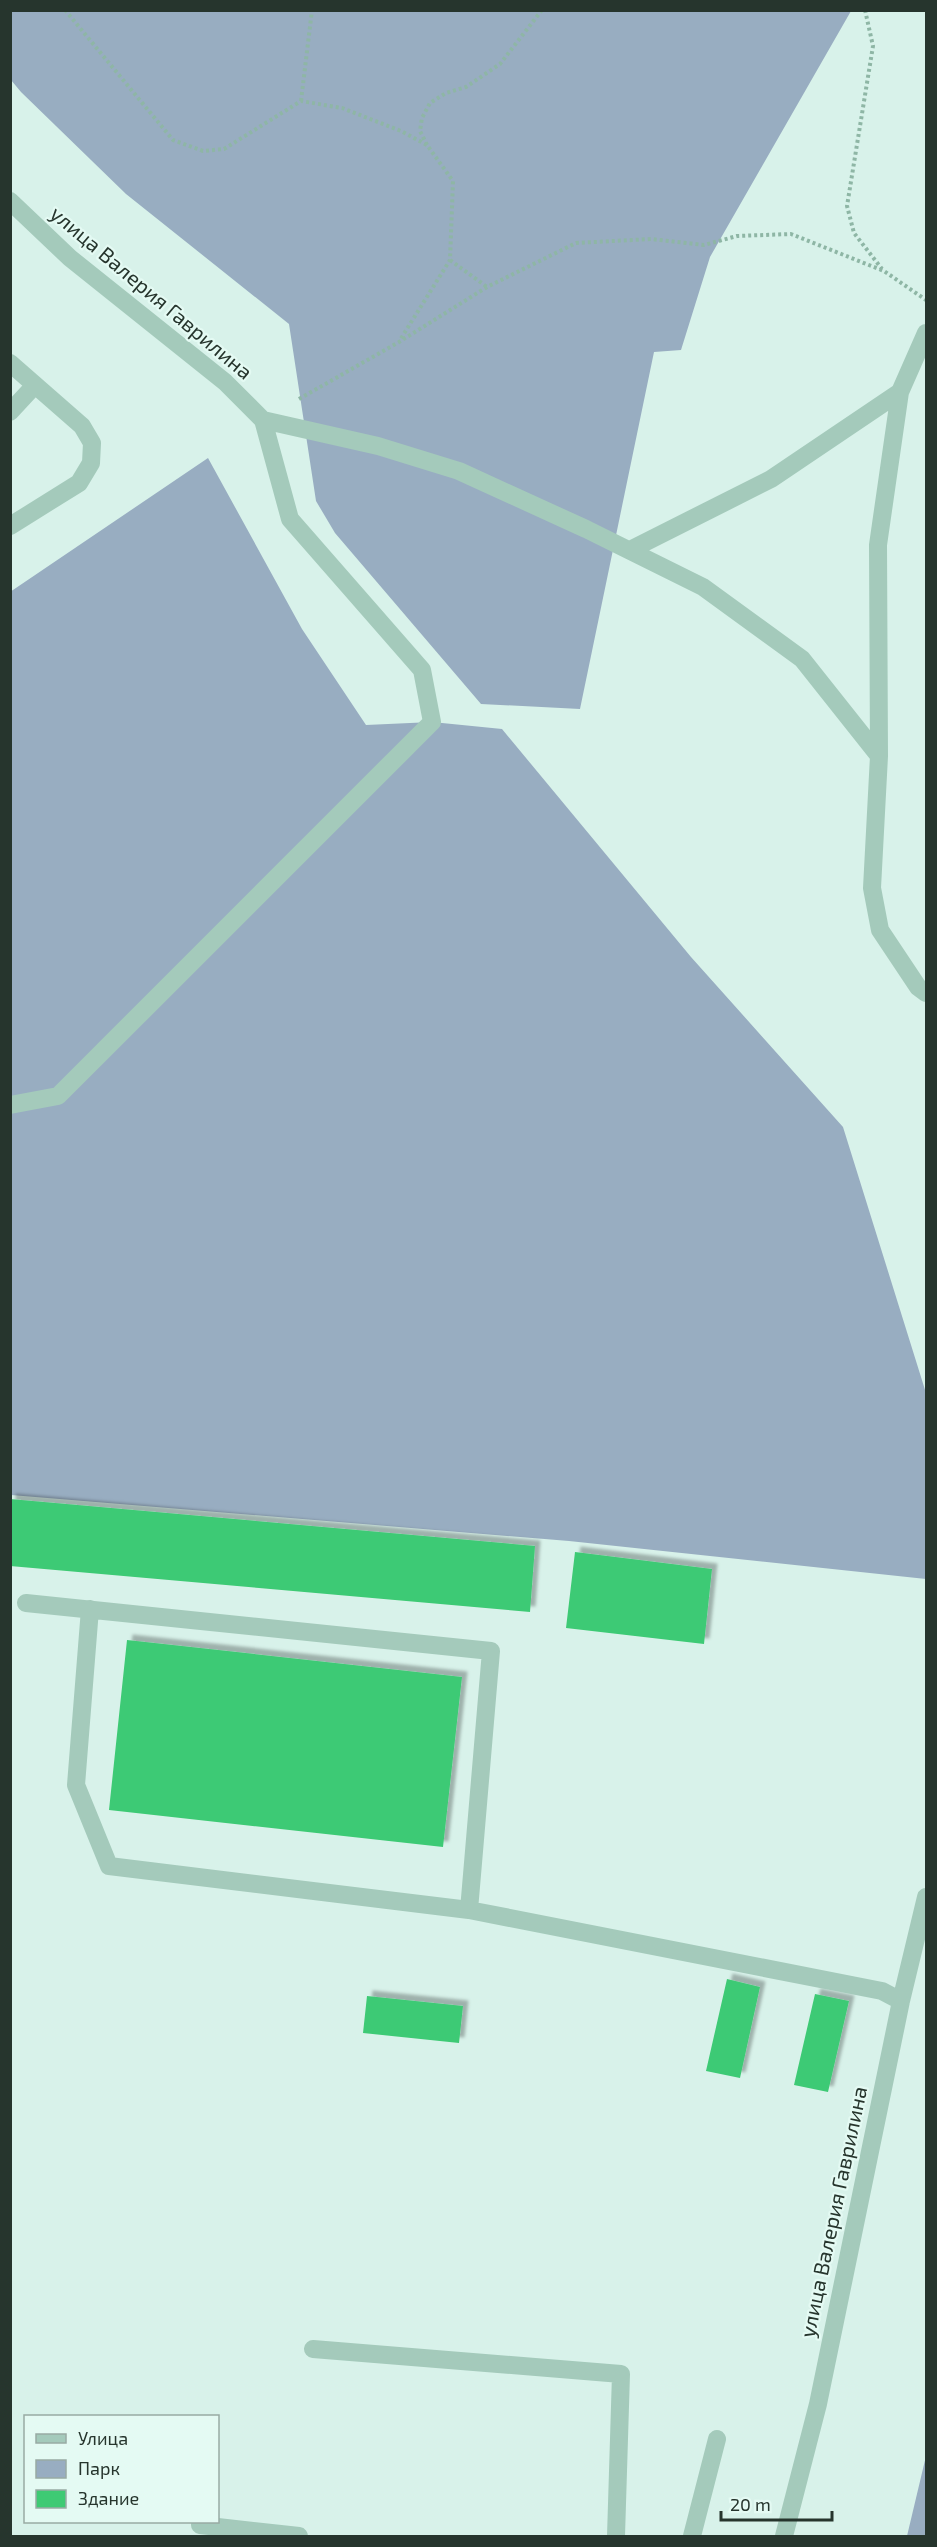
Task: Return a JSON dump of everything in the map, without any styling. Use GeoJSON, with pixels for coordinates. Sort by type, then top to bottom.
{"type":"FeatureCollection","features":[{"type":"Feature","properties":{"kind":"street","name":"улица Валерия Гаврилина"},"geometry":{"type":"LineString","coordinates":[[10,201],[70,258],[225,382],[263,420]]}},
{"type":"Feature","properties":{"kind":"street"},"geometry":{"type":"LineString","coordinates":[[922,990],[880,930],[872,888],[879,756],[878,546],[900,393],[927,333]]}},
{"type":"Feature","properties":{"kind":"street"},"geometry":{"type":"LineString","coordinates":[[10,363],[82,426],[92,442],[91,463],[79,483],[10,526]]}},
{"type":"Feature","properties":{"kind":"street"},"geometry":{"type":"LineString","coordinates":[[10,412],[35,385]]}},
{"type":"Feature","properties":{"kind":"street"},"geometry":{"type":"LineString","coordinates":[[630,550],[771,478],[900,393]]}},
{"type":"Feature","properties":{"kind":"street"},"geometry":{"type":"LineString","coordinates":[[10,1105],[58,1096],[432,722],[422,670],[290,519],[263,420],[378,446],[459,471],[630,550],[703,587],[802,659],[879,756]]}},
{"type":"Feature","properties":{"kind":"street"},"geometry":{"type":"LineString","coordinates":[[26,1603],[491,1651],[469,1910]]}},
{"type":"Feature","properties":{"kind":"street"},"geometry":{"type":"LineString","coordinates":[[90,1610],[76,1785],[109,1866],[469,1910],[882,1991],[901,2001]]}},
{"type":"Feature","properties":{"kind":"street","name":"улица Валерия Гаврилина"},"geometry":{"type":"LineString","coordinates":[[784,2536],[818,2404],[901,2001],[927,1897]]}},
{"type":"Feature","properties":{"kind":"street"},"geometry":{"type":"LineString","coordinates":[[314,2349],[621,2374],[616,2536]]}},
{"type":"Feature","properties":{"kind":"street"},"geometry":{"type":"LineString","coordinates":[[692,2536],[717,2439]]}},
{"type":"Feature","properties":{"kind":"street"},"geometry":{"type":"LineString","coordinates":[[200,2525],[299,2536]]}},
{"type":"Feature","properties":{"kind":"path"},"geometry":{"type":"LineString","coordinates":[[65,10],[174,140],[203,151],[224,149],[302,101],[342,108],[401,131],[428,145]]}},
{"type":"Feature","properties":{"kind":"path"},"geometry":{"type":"LineString","coordinates":[[302,101],[312,10]]}},
{"type":"Feature","properties":{"kind":"path"},"geometry":{"type":"LineString","coordinates":[[399,342],[450,260],[453,182],[420,131],[422,118],[430,103],[446,93],[466,87],[500,64],[542,10]]}},
{"type":"Feature","properties":{"kind":"path"},"geometry":{"type":"LineString","coordinates":[[865,10],[873,46],[847,206],[854,232],[884,271]]}},
{"type":"Feature","properties":{"kind":"path"},"geometry":{"type":"LineString","coordinates":[[263,420],[399,342],[487,287],[576,243],[651,239],[704,245],[737,236],[791,234],[884,271],[927,300]]}},
{"type":"Feature","properties":{"kind":"path"},"geometry":{"type":"LineString","coordinates":[[450,260],[487,287]]}},
{"type":"Feature","properties":{"kind":"green space"},"geometry":{"type":"Polygon","coordinates":[[[10,11],[851,11],[710,257],[681,350],[654,352],[580,709],[481,704],[335,533],[316,501],[289,324],[126,194],[21,92],[11,80],[10,11]]]}},
{"type":"Feature","properties":{"kind":"green space"},"geometry":{"type":"Polygon","coordinates":[[[208,458],[302,629],[366,725],[432,722],[502,729],[691,957],[843,1127],[926,1393],[926,1579],[569,1541],[11,1495],[10,592],[208,458]]]}},
{"type":"Feature","properties":{"kind":"green space"},"geometry":{"type":"Polygon","coordinates":[[[926,2456],[926,2536],[907,2536],[926,2456]]]}},
{"type":"Feature","properties":{"kind":"building"},"geometry":{"type":"Polygon","coordinates":[[[10,1499],[535,1546],[530,1612],[10,1566],[10,1499]]]}},
{"type":"Feature","properties":{"kind":"building"},"geometry":{"type":"Polygon","coordinates":[[[575,1552],[712,1569],[704,1644],[566,1628],[575,1552]]]}},
{"type":"Feature","properties":{"kind":"building"},"geometry":{"type":"Polygon","coordinates":[[[127,1640],[462,1677],[443,1847],[109,1810],[127,1640]]]}},
{"type":"Feature","properties":{"kind":"building"},"geometry":{"type":"Polygon","coordinates":[[[727,1979],[760,1987],[740,2078],[706,2071],[727,1979]]]}},
{"type":"Feature","properties":{"kind":"building"},"geometry":{"type":"Polygon","coordinates":[[[815,1994],[849,2001],[828,2092],[794,2085],[815,1994]]]}},
{"type":"Feature","properties":{"kind":"building"},"geometry":{"type":"Polygon","coordinates":[[[367,1996],[463,2006],[459,2043],[363,2033],[367,1996]]]}}]}
